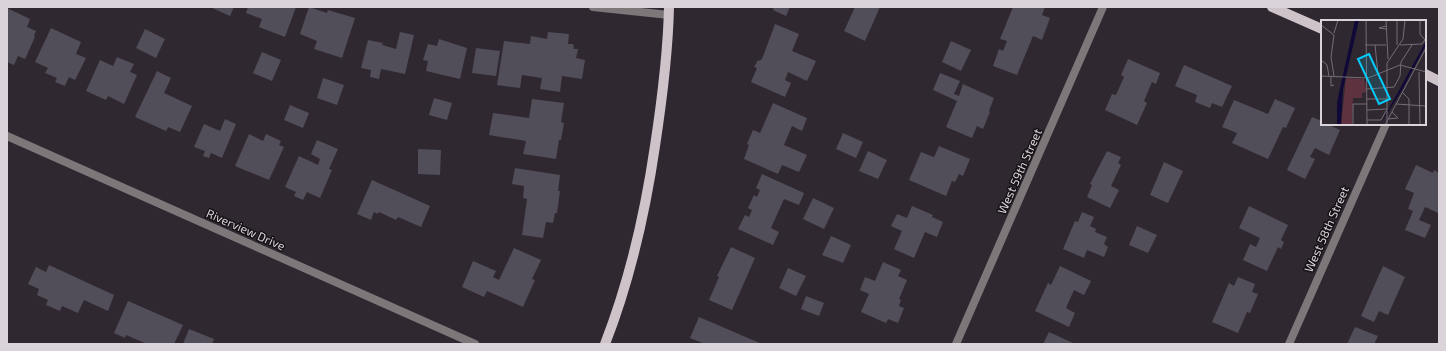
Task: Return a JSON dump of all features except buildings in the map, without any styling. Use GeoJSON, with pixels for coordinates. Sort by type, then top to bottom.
{"type":"FeatureCollection","features":[{"type":"Feature","properties":{"kind":"main road"},"geometry":{"type":"LineString","coordinates":[[1272,7],[1321,29]]}},
{"type":"Feature","properties":{"kind":"main road"},"geometry":{"type":"LineString","coordinates":[[605,344],[619,305],[638,239],[644,212],[659,120],[665,69],[669,11]]}},
{"type":"Feature","properties":{"kind":"main road"},"geometry":{"type":"LineString","coordinates":[[1426,74],[1439,81]]}},
{"type":"Feature","properties":{"kind":"street"},"geometry":{"type":"LineString","coordinates":[[593,7],[669,11]]}},
{"type":"Feature","properties":{"kind":"street","name":"West 59th Street"},"geometry":{"type":"LineString","coordinates":[[956,344],[1103,7]]}},
{"type":"Feature","properties":{"kind":"street","name":"West 58th Street"},"geometry":{"type":"LineString","coordinates":[[1289,344],[1386,125]]}},
{"type":"Feature","properties":{"kind":"street","name":"Riverview Drive"},"geometry":{"type":"LineString","coordinates":[[7,136],[475,344]]}}]}
